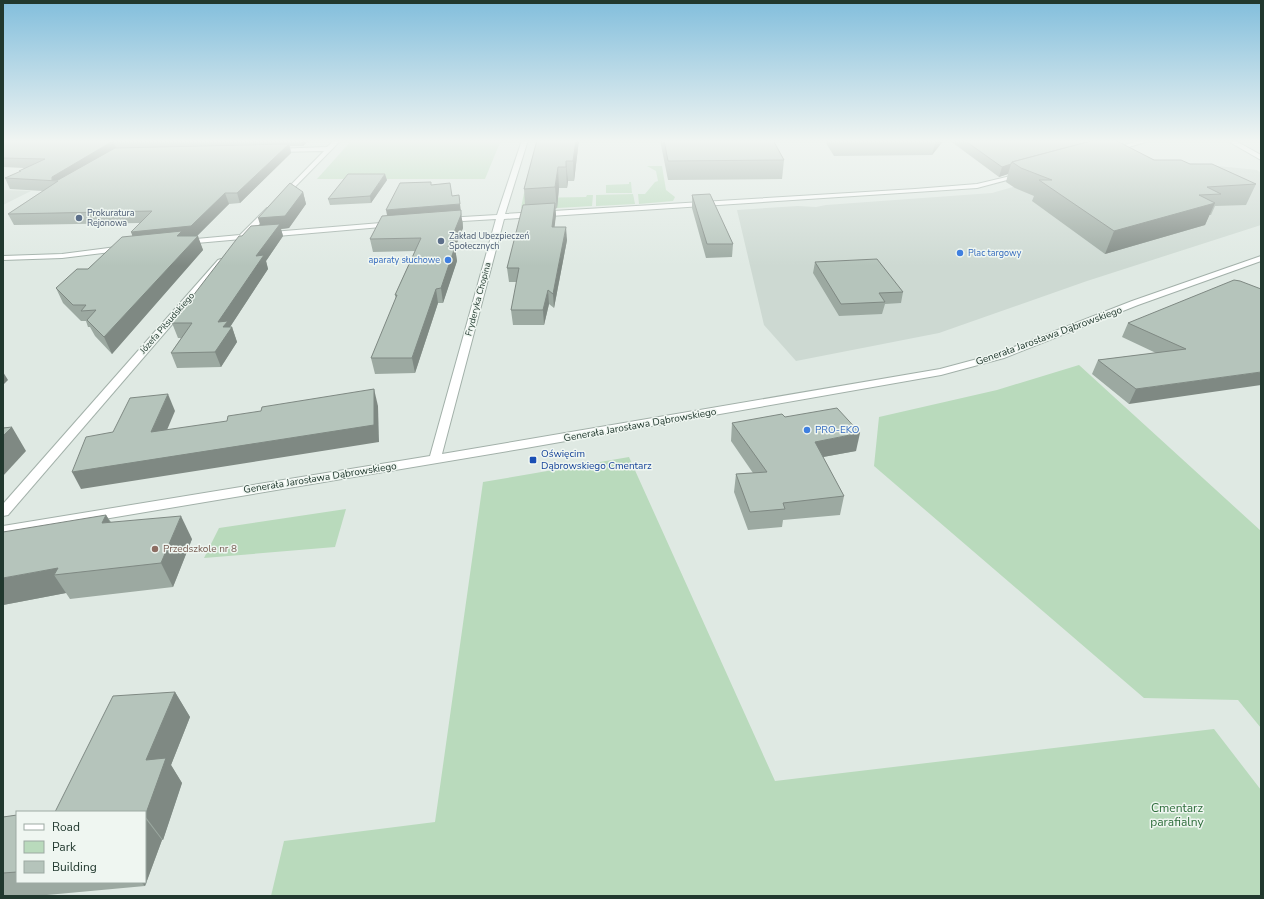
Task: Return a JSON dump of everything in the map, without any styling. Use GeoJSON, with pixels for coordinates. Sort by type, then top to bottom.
{"type":"FeatureCollection","features":[{"type":"Feature","properties":{"kind":"street","name":"Józefa Piłsudskiego"},"geometry":{"type":"LineString","coordinates":[[3,512],[243,236],[297,182]]}},
{"type":"Feature","properties":{"kind":"street","name":"Fryderyka Chopina"},"geometry":{"type":"LineString","coordinates":[[435,459],[501,215],[512,182]]}},
{"type":"Feature","properties":{"kind":"street"},"geometry":{"type":"LineString","coordinates":[[441,220],[501,215],[915,191],[977,186],[993,182]]}},
{"type":"Feature","properties":{"kind":"street"},"geometry":{"type":"LineString","coordinates":[[178,243],[243,236],[402,224]]}},
{"type":"Feature","properties":{"kind":"street"},"geometry":{"type":"LineString","coordinates":[[3,258],[62,256],[133,247]]}},
{"type":"Feature","properties":{"kind":"street","name":"Generała Jarosława Dąbrowskiego"},"geometry":{"type":"LineString","coordinates":[[3,531],[435,459],[941,372],[1000,356],[1135,303],[1261,258]]}},
{"type":"Feature","properties":{"kind":"shaded area","name":"Plac targowy"},"geometry":{"type":"Polygon","coordinates":[[[1030,182],[1261,182],[1261,225],[1087,281],[939,333],[796,361],[764,325],[737,210],[798,206],[816,207],[826,205],[992,193],[1030,182]]]}},
{"type":"Feature","properties":{"kind":"shaded area"},"geometry":{"type":"Polygon","coordinates":[[[3,190],[31,191],[3,205],[3,190]]]}},
{"type":"Feature","properties":{"kind":"green space"},"geometry":{"type":"Polygon","coordinates":[[[629,182],[631,182],[632,193],[606,193],[606,185],[629,184],[629,182]]]}},
{"type":"Feature","properties":{"kind":"green space"},"geometry":{"type":"Polygon","coordinates":[[[655,182],[665,182],[666,190],[675,197],[673,201],[639,204],[638,194],[645,194],[655,182]]]}},
{"type":"Feature","properties":{"kind":"green space"},"geometry":{"type":"Polygon","coordinates":[[[524,193],[531,198],[586,197],[587,195],[593,195],[592,206],[523,210],[521,208],[524,193]]]}},
{"type":"Feature","properties":{"kind":"green space"},"geometry":{"type":"Polygon","coordinates":[[[633,194],[635,204],[596,206],[596,195],[633,194]]]}},
{"type":"Feature","properties":{"kind":"green space"},"geometry":{"type":"Polygon","coordinates":[[[1079,365],[1261,531],[1261,728],[1238,700],[1144,698],[874,466],[879,417],[997,390],[1079,365]]]}},
{"type":"Feature","properties":{"kind":"green space","name":"Cmentarz parafialny"},"geometry":{"type":"Polygon","coordinates":[[[629,457],[775,781],[1214,729],[1261,790],[1261,896],[271,896],[284,841],[435,822],[483,482],[629,457]]]}},
{"type":"Feature","properties":{"kind":"green space"},"geometry":{"type":"Polygon","coordinates":[[[346,509],[335,547],[204,558],[219,528],[346,509]]]}},
{"type":"Feature","properties":{"kind":"building"},"geometry":{"type":"Polygon","coordinates":[[[57,182],[249,182],[237,193],[225,193],[191,226],[131,232],[152,211],[8,214],[57,182]]]}},
{"type":"Feature","properties":{"kind":"building"},"geometry":{"type":"Polygon","coordinates":[[[342,182],[380,182],[370,196],[328,199],[342,182]]]}},
{"type":"Feature","properties":{"kind":"building"},"geometry":{"type":"Polygon","coordinates":[[[431,182],[431,185],[450,183],[452,196],[459,195],[460,204],[386,210],[400,183],[431,182]]]}},
{"type":"Feature","properties":{"kind":"building"},"geometry":{"type":"Polygon","coordinates":[[[526,182],[556,182],[555,187],[524,189],[526,182]]]}},
{"type":"Feature","properties":{"kind":"building"},"geometry":{"type":"Polygon","coordinates":[[[1042,182],[1251,182],[1256,184],[1207,187],[1221,194],[1199,195],[1215,203],[1114,231],[1042,182]]]}},
{"type":"Feature","properties":{"kind":"building"},"geometry":{"type":"Polygon","coordinates":[[[290,183],[303,192],[285,216],[258,218],[290,183]]]}},
{"type":"Feature","properties":{"kind":"building"},"geometry":{"type":"Polygon","coordinates":[[[710,194],[733,244],[707,244],[692,195],[710,194]]]}},
{"type":"Feature","properties":{"kind":"building"},"geometry":{"type":"Polygon","coordinates":[[[555,203],[552,227],[566,227],[553,294],[548,290],[543,310],[511,310],[519,268],[507,268],[523,205],[555,203]]]}},
{"type":"Feature","properties":{"kind":"building"},"geometry":{"type":"Polygon","coordinates":[[[461,210],[461,215],[448,247],[455,247],[441,288],[436,289],[412,358],[371,358],[397,295],[395,295],[421,238],[370,239],[382,216],[461,210]]]}},
{"type":"Feature","properties":{"kind":"building"},"geometry":{"type":"Polygon","coordinates":[[[280,224],[256,256],[264,255],[218,322],[228,321],[223,327],[232,327],[215,352],[171,353],[192,323],[172,323],[239,236],[242,236],[251,226],[280,224]]]}},
{"type":"Feature","properties":{"kind":"building"},"geometry":{"type":"Polygon","coordinates":[[[182,231],[177,236],[198,236],[104,337],[87,320],[96,310],[81,311],[86,305],[73,305],[56,288],[77,269],[88,269],[122,237],[182,231]]]}},
{"type":"Feature","properties":{"kind":"building"},"geometry":{"type":"Polygon","coordinates":[[[877,259],[903,292],[879,293],[885,302],[841,304],[815,262],[877,259]]]}},
{"type":"Feature","properties":{"kind":"building"},"geometry":{"type":"Polygon","coordinates":[[[1234,280],[1261,289],[1261,372],[1136,389],[1098,360],[1186,349],[1128,323],[1234,280]]]}},
{"type":"Feature","properties":{"kind":"building"},"geometry":{"type":"Polygon","coordinates":[[[374,389],[374,425],[72,472],[86,437],[113,432],[130,398],[168,394],[151,432],[227,421],[228,416],[261,411],[262,407],[374,389]]]}},
{"type":"Feature","properties":{"kind":"building"},"geometry":{"type":"Polygon","coordinates":[[[837,408],[860,433],[815,442],[844,496],[783,503],[785,509],[750,512],[736,474],[767,472],[732,423],[782,414],[785,417],[837,408]]]}},
{"type":"Feature","properties":{"kind":"building"},"geometry":{"type":"Polygon","coordinates":[[[12,427],[3,436],[3,428],[12,427]]]}},
{"type":"Feature","properties":{"kind":"building"},"geometry":{"type":"Polygon","coordinates":[[[106,515],[102,523],[181,516],[161,563],[54,575],[58,568],[3,578],[3,532],[106,515]]]}},
{"type":"Feature","properties":{"kind":"building"},"geometry":{"type":"Polygon","coordinates":[[[175,692],[146,760],[166,758],[146,813],[146,811],[56,811],[113,696],[175,692]]]}},
{"type":"Feature","properties":{"kind":"building"},"geometry":{"type":"Polygon","coordinates":[[[16,815],[16,872],[3,873],[3,817],[16,815]]]}},
{"type":"Feature","properties":{"kind":"place","name":"Prokuratura Rejonowa"},"geometry":{"type":"Point","coordinates":[79,218]}},
{"type":"Feature","properties":{"kind":"place","name":"Zakład Ubezpieczeń Społecznych"},"geometry":{"type":"Point","coordinates":[441,241]}},
{"type":"Feature","properties":{"kind":"place","name":"Plac targowy"},"geometry":{"type":"Point","coordinates":[960,253]}},
{"type":"Feature","properties":{"kind":"place","name":"aparaty słuchowe"},"geometry":{"type":"Point","coordinates":[448,260]}},
{"type":"Feature","properties":{"kind":"place","name":"PRO-EKO"},"geometry":{"type":"Point","coordinates":[807,430]}},
{"type":"Feature","properties":{"kind":"place","name":"Oświęcim Dąbrowskiego Cmentarz"},"geometry":{"type":"Point","coordinates":[533,460]}},
{"type":"Feature","properties":{"kind":"place","name":"Przedszkole nr 8"},"geometry":{"type":"Point","coordinates":[155,549]}}]}
